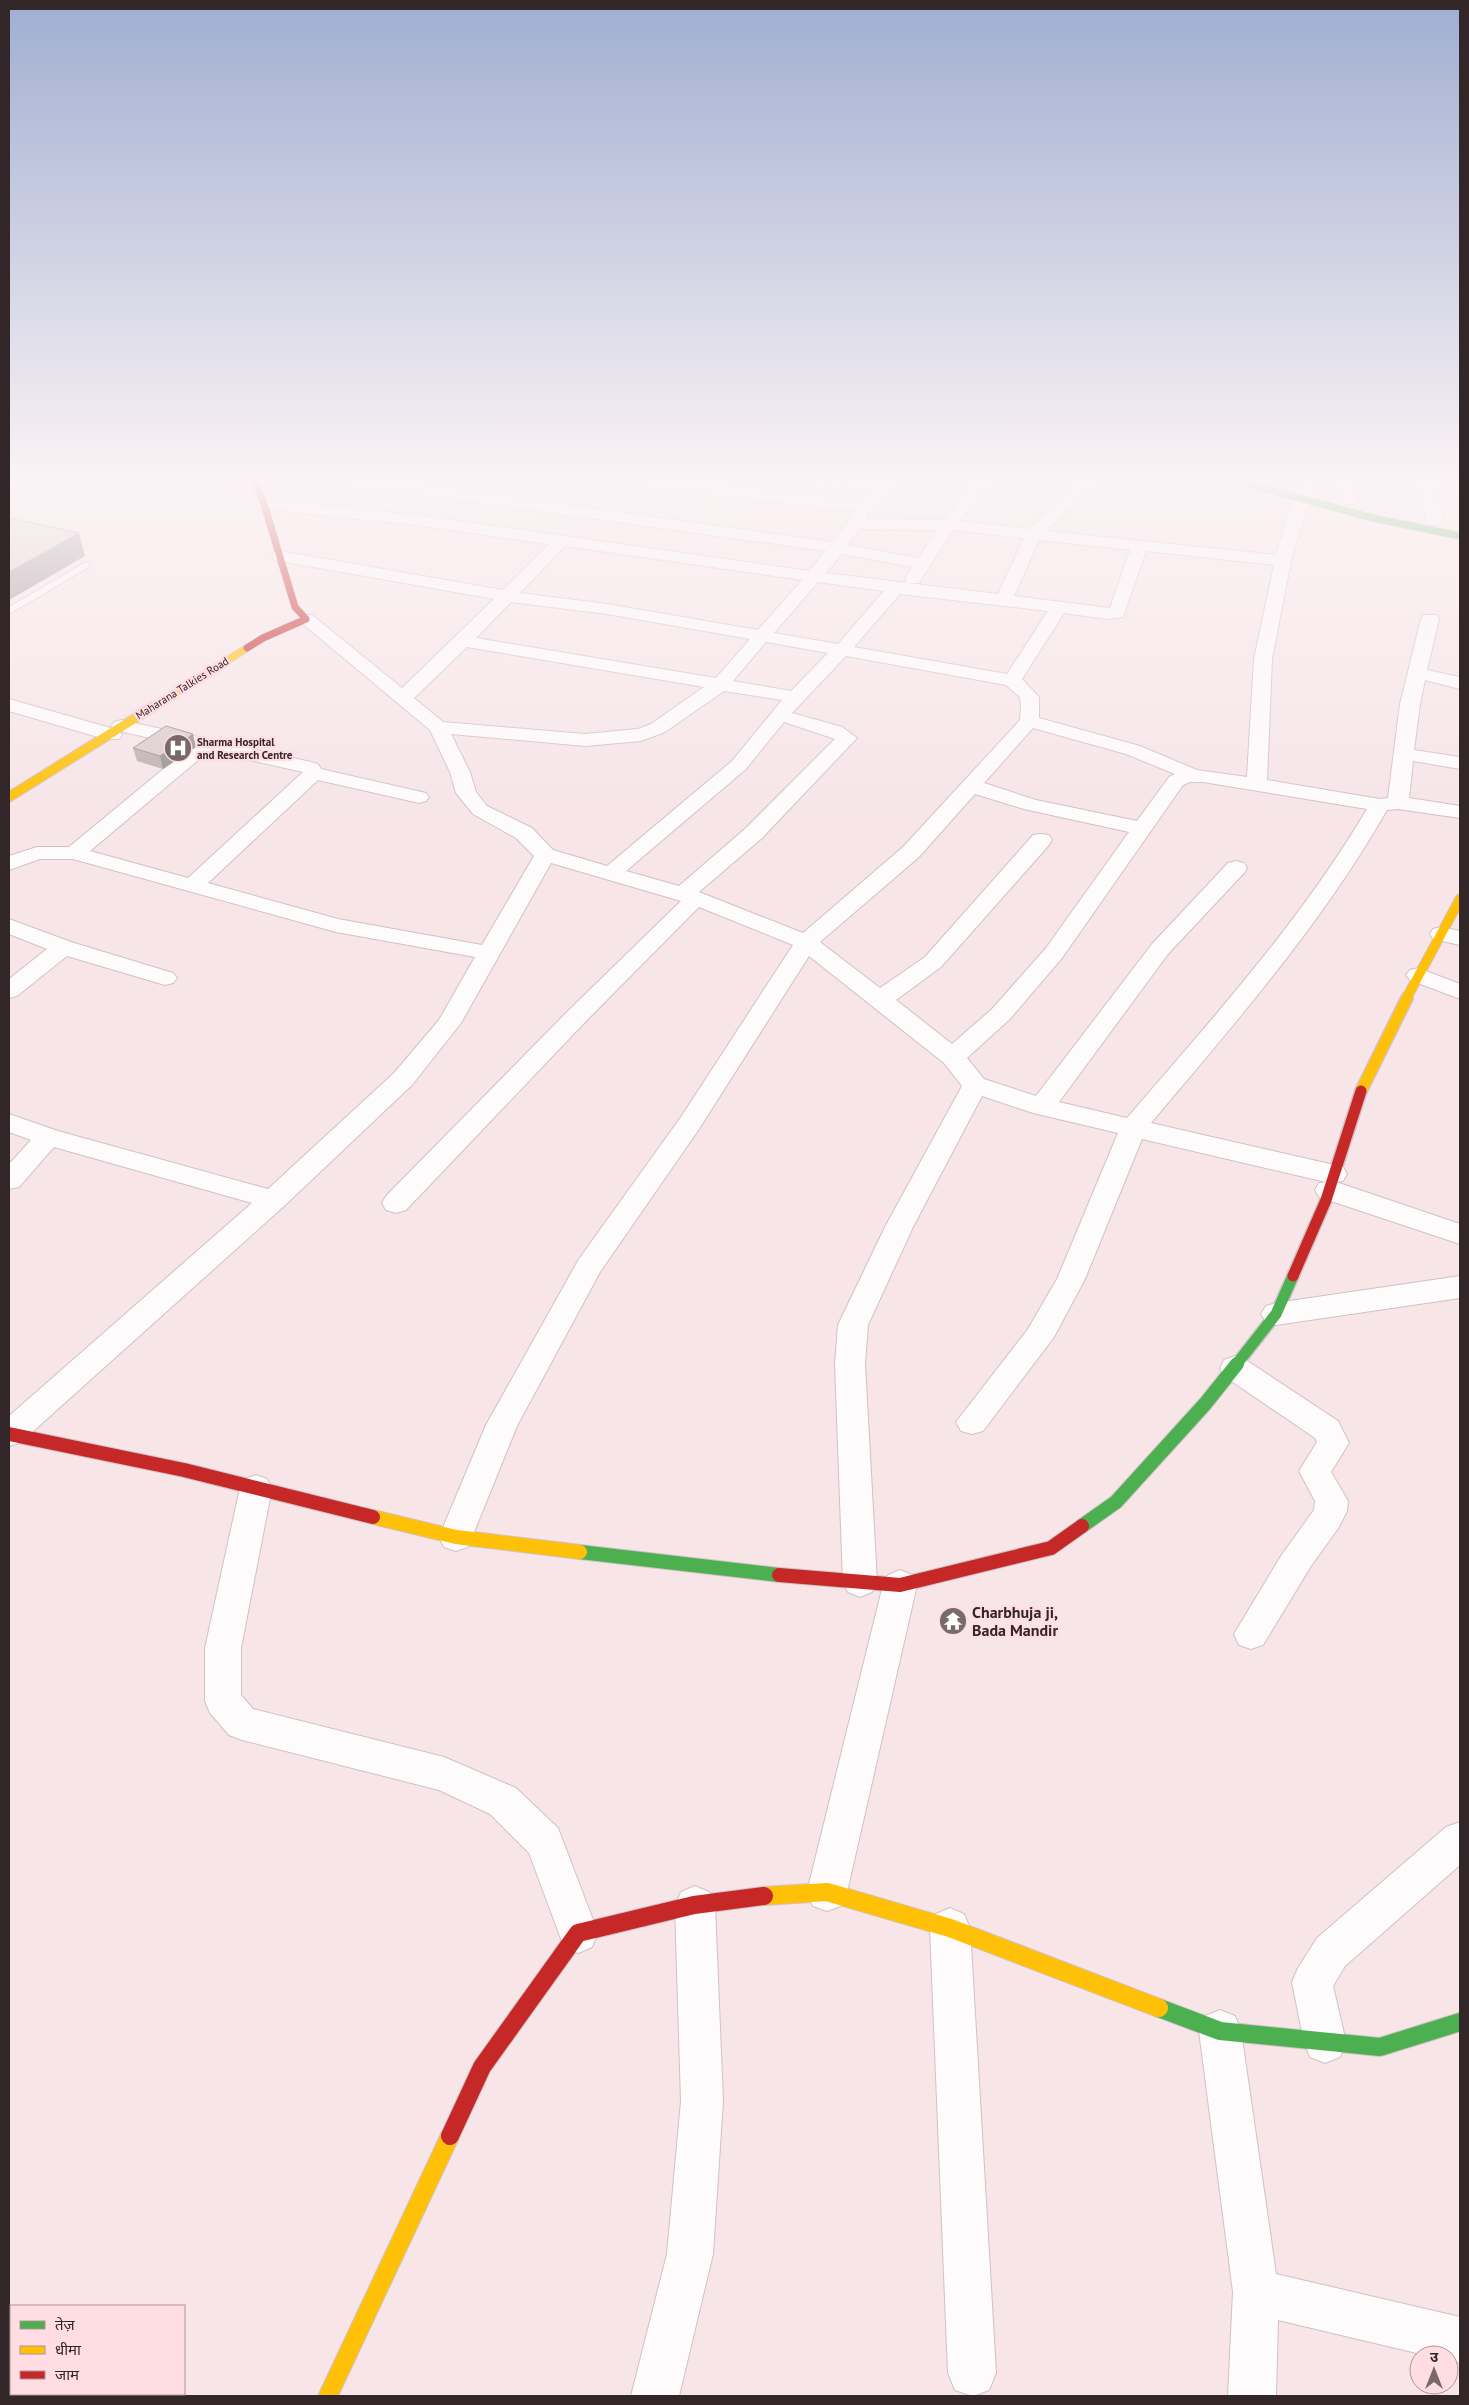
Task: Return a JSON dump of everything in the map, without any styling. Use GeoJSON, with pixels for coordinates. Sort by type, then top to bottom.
{"type":"FeatureCollection","features":[{"type":"Feature","properties":{"kind":"street"},"geometry":{"type":"LineString","coordinates":[[289,588],[295,607],[306,619],[438,727],[460,772],[466,793],[480,810],[524,833],[545,856],[689,896],[806,942],[953,1057],[975,1085],[1042,1107],[1134,1127],[1331,1182],[1460,1234]]}},
{"type":"Feature","properties":{"kind":"street"},"geometry":{"type":"LineString","coordinates":[[456,1538],[502,1425],[589,1266],[690,1123],[806,942],[912,852],[1029,721],[1032,703],[1028,693],[1012,680],[606,609],[462,588]]}},
{"type":"Feature","properties":{"kind":"street"},"geometry":{"type":"LineString","coordinates":[[403,698],[463,641],[514,588]]}},
{"type":"Feature","properties":{"kind":"street"},"geometry":{"type":"LineString","coordinates":[[438,727],[585,740],[641,735],[658,728],[720,685],[764,636],[802,588]]}},
{"type":"Feature","properties":{"kind":"street"},"geometry":{"type":"LineString","coordinates":[[610,874],[739,765],[795,697],[901,588]]}},
{"type":"Feature","properties":{"kind":"street"},"geometry":{"type":"LineString","coordinates":[[903,588],[1107,614],[1117,613],[1125,588]]}},
{"type":"Feature","properties":{"kind":"street"},"geometry":{"type":"LineString","coordinates":[[1004,600],[1009,588]]}},
{"type":"Feature","properties":{"kind":"street"},"geometry":{"type":"LineString","coordinates":[[1257,785],[1263,660],[1277,588]]}},
{"type":"Feature","properties":{"kind":"street"},"geometry":{"type":"LineString","coordinates":[[1012,680],[1059,607]]}},
{"type":"Feature","properties":{"kind":"street","name":"Maharana Talkies Road"},"geometry":{"type":"LineString","coordinates":[[9,796],[263,638],[306,619]]}},
{"type":"Feature","properties":{"kind":"street"},"geometry":{"type":"LineString","coordinates":[[972,1422],[1039,1337],[1071,1279],[1134,1127],[1257,982],[1389,804],[1404,754],[1417,673],[1430,619]]}},
{"type":"Feature","properties":{"kind":"street"},"geometry":{"type":"LineString","coordinates":[[463,641],[795,697]]}},
{"type":"Feature","properties":{"kind":"street"},"geometry":{"type":"LineString","coordinates":[[1417,673],[1460,683]]}},
{"type":"Feature","properties":{"kind":"street"},"geometry":{"type":"LineString","coordinates":[[9,705],[116,730],[206,744],[311,768],[314,773],[419,797]]}},
{"type":"Feature","properties":{"kind":"street"},"geometry":{"type":"LineString","coordinates":[[396,1203],[577,1016],[689,896],[847,738],[836,731],[780,715]]}},
{"type":"Feature","properties":{"kind":"street"},"geometry":{"type":"LineString","coordinates":[[1029,721],[1133,750],[1189,772],[1188,775]]}},
{"type":"Feature","properties":{"kind":"street"},"geometry":{"type":"LineString","coordinates":[[74,853],[206,744]]}},
{"type":"Feature","properties":{"kind":"street"},"geometry":{"type":"LineString","coordinates":[[1404,754],[1460,763]]}},
{"type":"Feature","properties":{"kind":"street"},"geometry":{"type":"LineString","coordinates":[[192,886],[314,773]]}},
{"type":"Feature","properties":{"kind":"street"},"geometry":{"type":"LineString","coordinates":[[953,1057],[1001,1014],[1054,953],[1176,781],[1188,775],[1389,804],[1460,812]]}},
{"type":"Feature","properties":{"kind":"street"},"geometry":{"type":"LineString","coordinates":[[971,786],[1030,805],[1142,829]]}},
{"type":"Feature","properties":{"kind":"street"},"geometry":{"type":"LineString","coordinates":[[880,1000],[933,962],[1041,840]]}},
{"type":"Feature","properties":{"kind":"street"},"geometry":{"type":"LineString","coordinates":[[9,864],[37,853],[74,853],[336,925],[489,953]]}},
{"type":"Feature","properties":{"kind":"street"},"geometry":{"type":"LineString","coordinates":[[9,1434],[273,1200],[403,1079],[449,1022],[545,856]]}},
{"type":"Feature","properties":{"kind":"street"},"geometry":{"type":"LineString","coordinates":[[1042,1107],[1160,949],[1236,868]]}},
{"type":"Feature","properties":{"kind":"street"},"geometry":{"type":"LineString","coordinates":[[9,1434],[184,1470],[456,1538],[722,1570],[900,1586],[1051,1548],[1116,1502],[1235,1368],[1276,1314],[1317,1224],[1348,1122],[1361,1091],[1418,975],[1451,936],[1460,899]]}},
{"type":"Feature","properties":{"kind":"street"},"geometry":{"type":"LineString","coordinates":[[9,926],[63,947],[165,978]]}},
{"type":"Feature","properties":{"kind":"street"},"geometry":{"type":"LineString","coordinates":[[9,991],[63,947]]}},
{"type":"Feature","properties":{"kind":"street"},"geometry":{"type":"LineString","coordinates":[[1418,975],[1460,992]]}},
{"type":"Feature","properties":{"kind":"street"},"geometry":{"type":"LineString","coordinates":[[860,1582],[850,1364],[853,1325],[899,1227],[975,1085]]}},
{"type":"Feature","properties":{"kind":"street"},"geometry":{"type":"LineString","coordinates":[[9,1123],[49,1137],[273,1200]]}},
{"type":"Feature","properties":{"kind":"street"},"geometry":{"type":"LineString","coordinates":[[9,1180],[49,1137]]}},
{"type":"Feature","properties":{"kind":"street"},"geometry":{"type":"LineString","coordinates":[[1276,1314],[1460,1287]]}},
{"type":"Feature","properties":{"kind":"street"},"geometry":{"type":"LineString","coordinates":[[1235,1368],[1327,1430],[1333,1444],[1315,1471],[1316,1478],[1332,1504],[1328,1516],[1299,1556],[1251,1634]]}},
{"type":"Feature","properties":{"kind":"street"},"geometry":{"type":"LineString","coordinates":[[256,1488],[224,1648],[223,1701],[242,1723],[444,1774],[504,1801],[544,1841],[578,1933]]}},
{"type":"Feature","properties":{"kind":"street"},"geometry":{"type":"LineString","coordinates":[[827,1892],[900,1586]]}},
{"type":"Feature","properties":{"kind":"street"},"geometry":{"type":"LineString","coordinates":[[1325,2042],[1312,1982],[1331,1952],[1460,1840]]}},
{"type":"Feature","properties":{"kind":"street"},"geometry":{"type":"LineString","coordinates":[[328,2396],[482,2067],[578,1933],[695,1906],[744,1897],[827,1892],[950,1928],[1220,2031],[1380,2048],[1460,2022]]}},
{"type":"Feature","properties":{"kind":"street"},"geometry":{"type":"LineString","coordinates":[[655,2396],[690,2254],[701,2120],[702,2102],[695,1906]]}},
{"type":"Feature","properties":{"kind":"street"},"geometry":{"type":"LineString","coordinates":[[950,1928],[972,2373]]}},
{"type":"Feature","properties":{"kind":"street"},"geometry":{"type":"LineString","coordinates":[[1220,2031],[1256,2292],[1252,2396]]}},
{"type":"Feature","properties":{"kind":"street"},"geometry":{"type":"LineString","coordinates":[[1256,2292],[1460,2340]]}},
{"type":"Feature","properties":{"kind":"lane"},"geometry":{"type":"LineString","coordinates":[[9,611],[47,588]]}},
{"type":"Feature","properties":{"kind":"building"},"geometry":{"type":"Polygon","coordinates":[[[166,726],[193,734],[160,756],[133,748],[166,726]]]}},
{"type":"Feature","properties":{"kind":"traffic: fast"},"geometry":{"type":"LineString","coordinates":[[1082,1526],[1116,1502],[1205,1404],[1276,1314],[1293,1276]]}},
{"type":"Feature","properties":{"kind":"traffic: fast"},"geometry":{"type":"LineString","coordinates":[[580,1552],[779,1575]]}},
{"type":"Feature","properties":{"kind":"traffic: fast"},"geometry":{"type":"LineString","coordinates":[[1159,2008],[1220,2031],[1380,2047],[1460,2022]]}},
{"type":"Feature","properties":{"kind":"traffic: slow"},"geometry":{"type":"LineString","coordinates":[[9,797],[247,648]]}},
{"type":"Feature","properties":{"kind":"traffic: slow"},"geometry":{"type":"LineString","coordinates":[[1361,1091],[1418,975],[1460,899]]}},
{"type":"Feature","properties":{"kind":"traffic: slow"},"geometry":{"type":"LineString","coordinates":[[373,1517],[456,1537],[580,1552]]}},
{"type":"Feature","properties":{"kind":"traffic: slow"},"geometry":{"type":"LineString","coordinates":[[764,1896],[827,1892],[950,1928],[1159,2008]]}},
{"type":"Feature","properties":{"kind":"traffic: slow"},"geometry":{"type":"LineString","coordinates":[[328,2396],[450,2136]]}},
{"type":"Feature","properties":{"kind":"traffic: jam"},"geometry":{"type":"LineString","coordinates":[[247,648],[263,638],[306,619],[295,607],[289,588]]}},
{"type":"Feature","properties":{"kind":"traffic: jam"},"geometry":{"type":"LineString","coordinates":[[1293,1276],[1326,1200],[1352,1114],[1361,1091]]}},
{"type":"Feature","properties":{"kind":"traffic: jam"},"geometry":{"type":"LineString","coordinates":[[9,1434],[184,1470],[373,1517]]}},
{"type":"Feature","properties":{"kind":"traffic: jam"},"geometry":{"type":"LineString","coordinates":[[779,1575],[900,1585],[1051,1548],[1082,1526]]}},
{"type":"Feature","properties":{"kind":"traffic: jam"},"geometry":{"type":"LineString","coordinates":[[450,2136],[482,2067],[578,1933],[694,1905],[764,1896]]}},
{"type":"Feature","properties":{"kind":"place","name":"Sharma Hospital and Research Centre"},"geometry":{"type":"Point","coordinates":[178,748]}},
{"type":"Feature","properties":{"kind":"place","name":"Charbhuja ji, Bada Mandir"},"geometry":{"type":"Point","coordinates":[953,1621]}}]}
